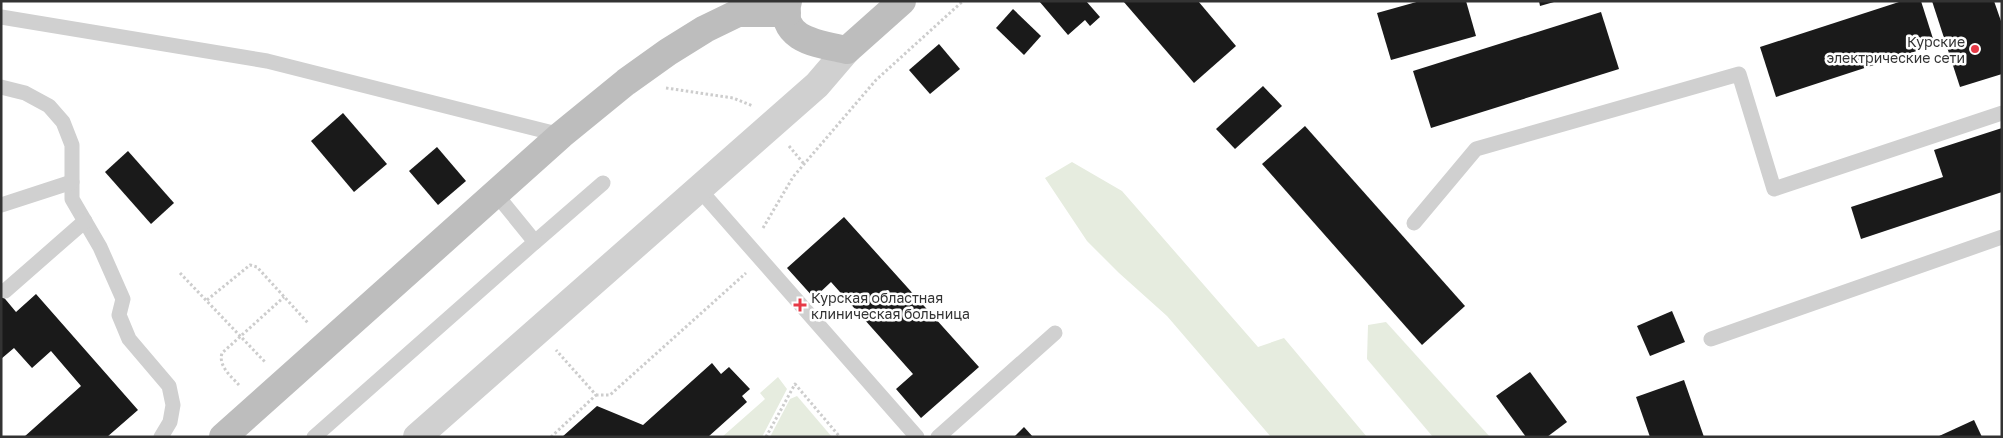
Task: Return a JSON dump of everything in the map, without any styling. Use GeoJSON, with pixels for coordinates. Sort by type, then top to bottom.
{"type":"FeatureCollection","features":[{"type":"Feature","properties":{"kind":"street"},"geometry":{"type":"LineString","coordinates":[[417,437],[817,85],[848,50],[902,1]]}},
{"type":"Feature","properties":{"kind":"street"},"geometry":{"type":"LineString","coordinates":[[223,437],[561,135],[626,82],[668,52],[705,29],[738,13],[787,7],[789,23],[794,32],[802,38],[848,50]]}},
{"type":"Feature","properties":{"kind":"lane"},"geometry":{"type":"LineString","coordinates":[[1,17],[267,61],[561,135]]}},
{"type":"Feature","properties":{"kind":"lane"},"geometry":{"type":"LineString","coordinates":[[1414,223],[1476,149],[1740,74],[1774,189],[2002,113]]}},
{"type":"Feature","properties":{"kind":"lane"},"geometry":{"type":"LineString","coordinates":[[1,87],[25,93],[49,106],[63,122],[72,145],[72,198],[100,247],[123,299],[119,315],[129,339],[169,386],[173,405],[170,422],[161,437]]}},
{"type":"Feature","properties":{"kind":"lane"},"geometry":{"type":"LineString","coordinates":[[1,205],[72,182]]}},
{"type":"Feature","properties":{"kind":"lane"},"geometry":{"type":"LineString","coordinates":[[314,437],[603,183]]}},
{"type":"Feature","properties":{"kind":"lane"},"geometry":{"type":"LineString","coordinates":[[699,189],[917,437]]}},
{"type":"Feature","properties":{"kind":"lane"},"geometry":{"type":"LineString","coordinates":[[496,194],[535,242]]}},
{"type":"Feature","properties":{"kind":"lane"},"geometry":{"type":"LineString","coordinates":[[5,291],[85,221]]}},
{"type":"Feature","properties":{"kind":"lane"},"geometry":{"type":"LineString","coordinates":[[1711,339],[2002,238]]}},
{"type":"Feature","properties":{"kind":"lane"},"geometry":{"type":"LineString","coordinates":[[938,437],[1055,333]]}},
{"type":"Feature","properties":{"kind":"path"},"geometry":{"type":"LineString","coordinates":[[551,437],[596,395],[610,395],[757,254],[793,178],[876,80],[962,1]]}},
{"type":"Feature","properties":{"kind":"path"},"geometry":{"type":"LineString","coordinates":[[207,300],[250,266],[257,267],[310,326]]}},
{"type":"Feature","properties":{"kind":"path"},"geometry":{"type":"LineString","coordinates":[[180,272],[269,366]]}},
{"type":"Feature","properties":{"kind":"path"},"geometry":{"type":"LineString","coordinates":[[244,391],[223,366],[220,360],[222,353],[284,297]]}},
{"type":"Feature","properties":{"kind":"path"},"geometry":{"type":"LineString","coordinates":[[538,330],[596,395]]}},
{"type":"Feature","properties":{"kind":"path"},"geometry":{"type":"LineString","coordinates":[[766,437],[795,384],[840,437]]}},
{"type":"Feature","properties":{"kind":"shaded area"},"geometry":{"type":"Polygon","coordinates":[[[1072,162],[1122,191],[1258,347],[1284,338],[1367,437],[1271,437],[1167,316],[1087,241],[1045,178],[1072,162]]]}},
{"type":"Feature","properties":{"kind":"shaded area"},"geometry":{"type":"Polygon","coordinates":[[[1386,322],[1490,437],[1433,437],[1367,359],[1368,325],[1386,322]]]}},
{"type":"Feature","properties":{"kind":"shaded area"},"geometry":{"type":"Polygon","coordinates":[[[778,377],[787,389],[762,437],[722,437],[765,399],[760,393],[778,377]]]}},
{"type":"Feature","properties":{"kind":"shaded area"},"geometry":{"type":"Polygon","coordinates":[[[797,396],[832,437],[770,437],[790,399],[797,396]]]}},
{"type":"Feature","properties":{"kind":"building"},"geometry":{"type":"Polygon","coordinates":[[[1039,1],[1086,1],[1100,17],[1090,26],[1085,20],[1068,35],[1039,1]]]}},
{"type":"Feature","properties":{"kind":"building"},"geometry":{"type":"Polygon","coordinates":[[[1123,1],[1198,1],[1236,46],[1194,83],[1123,1]]]}},
{"type":"Feature","properties":{"kind":"building"},"geometry":{"type":"Polygon","coordinates":[[[1420,1],[1466,1],[1476,36],[1391,60],[1377,13],[1420,1]]]}},
{"type":"Feature","properties":{"kind":"building"},"geometry":{"type":"Polygon","coordinates":[[[1539,1],[1554,1],[1554,2],[1540,6],[1539,1]]]}},
{"type":"Feature","properties":{"kind":"building"},"geometry":{"type":"Polygon","coordinates":[[[1902,1],[1921,1],[1935,45],[1776,97],[1760,47],[1902,1]]]}},
{"type":"Feature","properties":{"kind":"building","name":"Курские электрические сети"},"geometry":{"type":"Polygon","coordinates":[[[1932,1],[1994,1],[2002,24],[2002,74],[1960,87],[1932,1]]]}},
{"type":"Feature","properties":{"kind":"building"},"geometry":{"type":"Polygon","coordinates":[[[1013,9],[1041,36],[1024,55],[996,28],[1013,9]]]}},
{"type":"Feature","properties":{"kind":"building"},"geometry":{"type":"Polygon","coordinates":[[[1601,12],[1619,69],[1431,128],[1413,71],[1601,12]]]}},
{"type":"Feature","properties":{"kind":"building"},"geometry":{"type":"Polygon","coordinates":[[[939,44],[960,69],[930,94],[909,70],[939,44]]]}},
{"type":"Feature","properties":{"kind":"building"},"geometry":{"type":"Polygon","coordinates":[[[1263,86],[1282,106],[1235,149],[1216,129],[1263,86]]]}},
{"type":"Feature","properties":{"kind":"building"},"geometry":{"type":"Polygon","coordinates":[[[343,113],[387,164],[354,192],[311,141],[343,113]]]}},
{"type":"Feature","properties":{"kind":"building"},"geometry":{"type":"Polygon","coordinates":[[[1305,126],[1465,306],[1422,345],[1262,164],[1305,126]]]}},
{"type":"Feature","properties":{"kind":"building"},"geometry":{"type":"Polygon","coordinates":[[[2002,128],[2002,192],[1861,239],[1851,207],[1943,177],[1934,150],[2002,128]]]}},
{"type":"Feature","properties":{"kind":"building"},"geometry":{"type":"Polygon","coordinates":[[[437,147],[466,181],[438,205],[409,171],[437,147]]]}},
{"type":"Feature","properties":{"kind":"building"},"geometry":{"type":"Polygon","coordinates":[[[128,151],[174,203],[151,224],[105,172],[128,151]]]}},
{"type":"Feature","properties":{"kind":"building"},"geometry":{"type":"Polygon","coordinates":[[[844,217],[979,367],[921,418],[896,389],[913,374],[831,282],[814,298],[787,268],[844,217]]]}},
{"type":"Feature","properties":{"kind":"building"},"geometry":{"type":"Polygon","coordinates":[[[1,294],[16,312],[36,294],[138,410],[107,437],[24,437],[81,386],[51,351],[32,368],[14,348],[1,359],[1,294]]]}},
{"type":"Feature","properties":{"kind":"building"},"geometry":{"type":"Polygon","coordinates":[[[1672,311],[1685,342],[1650,356],[1637,326],[1672,311]]]}},
{"type":"Feature","properties":{"kind":"building"},"geometry":{"type":"Polygon","coordinates":[[[712,363],[721,374],[729,367],[750,389],[742,396],[747,402],[708,437],[562,437],[597,406],[643,425],[712,363]]]}},
{"type":"Feature","properties":{"kind":"building"},"geometry":{"type":"Polygon","coordinates":[[[1530,372],[1567,422],[1547,437],[1526,437],[1496,396],[1530,372]]]}},
{"type":"Feature","properties":{"kind":"building"},"geometry":{"type":"Polygon","coordinates":[[[1684,380],[1704,437],[1650,437],[1636,397],[1684,380]]]}},
{"type":"Feature","properties":{"kind":"building"},"geometry":{"type":"Polygon","coordinates":[[[1974,420],[1982,437],[1937,437],[1974,420]]]}},
{"type":"Feature","properties":{"kind":"building"},"geometry":{"type":"Polygon","coordinates":[[[1024,427],[1033,437],[1014,437],[1024,427]]]}},
{"type":"Feature","properties":{"kind":"place","name":"Курские электрические сети"},"geometry":{"type":"Point","coordinates":[1975,49]}},
{"type":"Feature","properties":{"kind":"place","name":"Курская областная клиническая больница"},"geometry":{"type":"Point","coordinates":[800,305]}}]}
